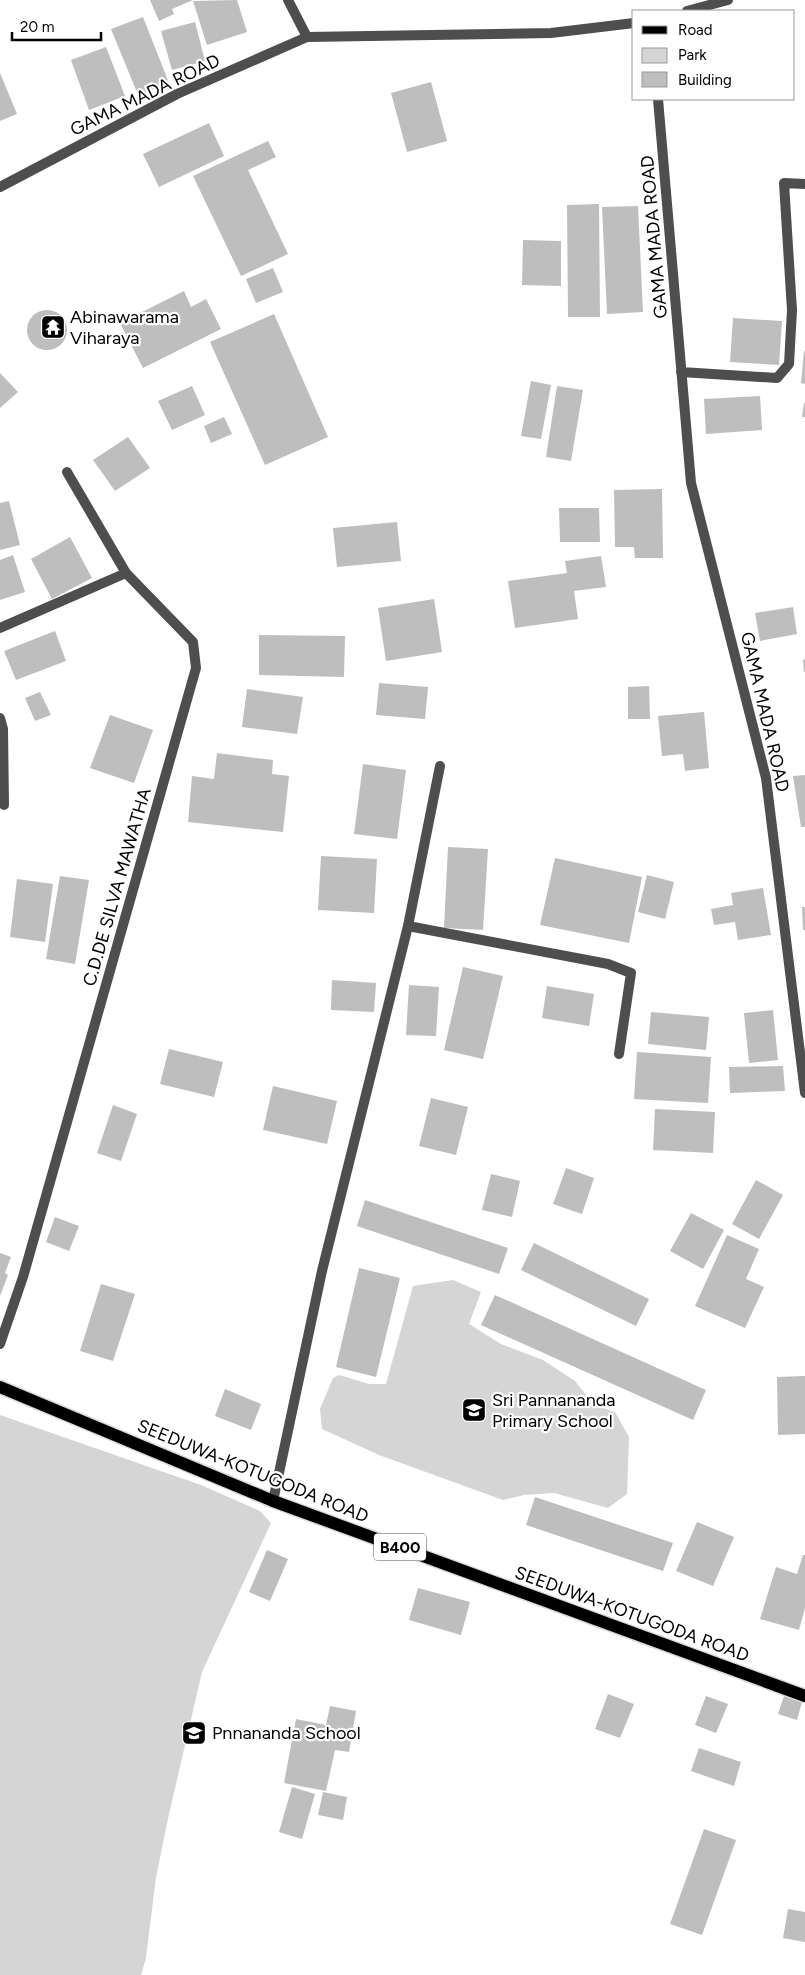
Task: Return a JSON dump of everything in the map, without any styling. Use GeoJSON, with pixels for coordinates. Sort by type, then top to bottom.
{"type":"FeatureCollection","features":[{"type":"Feature","properties":{"kind":"main road","name":"SEEDUWA-KOTUGODA ROAD"},"geometry":{"type":"LineString","coordinates":[[0,1388],[272,1501],[805,1696]]}},
{"type":"Feature","properties":{"kind":"street"},"geometry":{"type":"LineString","coordinates":[[288,0],[307,38]]}},
{"type":"Feature","properties":{"kind":"street"},"geometry":{"type":"LineString","coordinates":[[692,10],[728,0]]}},
{"type":"Feature","properties":{"kind":"street","name":"GAMA MADA ROAD"},"geometry":{"type":"LineString","coordinates":[[0,187],[177,94],[307,38],[551,33],[632,23]]}},
{"type":"Feature","properties":{"kind":"street","name":"GAMA MADA ROAD"},"geometry":{"type":"LineString","coordinates":[[658,100],[691,483],[766,778],[805,1093]]}},
{"type":"Feature","properties":{"kind":"street"},"geometry":{"type":"LineString","coordinates":[[681,372],[777,378],[789,364],[792,310],[784,183],[805,184]]}},
{"type":"Feature","properties":{"kind":"street","name":"C.D.DE SILVA MAWATHA"},"geometry":{"type":"LineString","coordinates":[[0,1344],[23,1277],[196,668],[193,642],[126,573],[67,472]]}},
{"type":"Feature","properties":{"kind":"street"},"geometry":{"type":"LineString","coordinates":[[0,628],[126,573]]}},
{"type":"Feature","properties":{"kind":"street"},"geometry":{"type":"LineString","coordinates":[[0,718],[3,729],[4,805]]}},
{"type":"Feature","properties":{"kind":"street"},"geometry":{"type":"LineString","coordinates":[[272,1501],[322,1272],[408,926],[440,766]]}},
{"type":"Feature","properties":{"kind":"street"},"geometry":{"type":"LineString","coordinates":[[408,926],[608,964],[631,973],[619,1054]]}},
{"type":"Feature","properties":{"kind":"green space"},"geometry":{"type":"Polygon","coordinates":[[[453,1280],[481,1292],[469,1324],[501,1344],[543,1360],[575,1381],[594,1405],[615,1412],[629,1437],[627,1494],[608,1508],[554,1493],[524,1495],[503,1500],[379,1455],[322,1429],[320,1409],[333,1378],[339,1375],[369,1384],[386,1384],[413,1286],[453,1280]]]}},
{"type":"Feature","properties":{"kind":"green space"},"geometry":{"type":"Polygon","coordinates":[[[0,1415],[201,1485],[260,1511],[271,1523],[202,1672],[156,1877],[146,1958],[141,1975],[0,1975],[0,1415]]]}},
{"type":"Feature","properties":{"kind":"building"},"geometry":{"type":"Polygon","coordinates":[[[150,0],[193,0],[172,9],[174,14],[159,21],[150,0]]]}},
{"type":"Feature","properties":{"kind":"building"},"geometry":{"type":"Polygon","coordinates":[[[237,0],[247,32],[207,45],[193,1],[237,0]]]}},
{"type":"Feature","properties":{"kind":"building"},"geometry":{"type":"Polygon","coordinates":[[[143,17],[169,83],[138,95],[111,29],[143,17]]]}},
{"type":"Feature","properties":{"kind":"building"},"geometry":{"type":"Polygon","coordinates":[[[195,22],[205,61],[172,70],[161,31],[195,22]]]}},
{"type":"Feature","properties":{"kind":"building"},"geometry":{"type":"Polygon","coordinates":[[[106,47],[125,96],[89,110],[71,60],[106,47]]]}},
{"type":"Feature","properties":{"kind":"building"},"geometry":{"type":"Polygon","coordinates":[[[0,73],[17,114],[0,121],[0,73]]]}},
{"type":"Feature","properties":{"kind":"building"},"geometry":{"type":"Polygon","coordinates":[[[431,82],[447,141],[407,152],[391,93],[431,82]]]}},
{"type":"Feature","properties":{"kind":"building"},"geometry":{"type":"Polygon","coordinates":[[[209,123],[224,156],[159,187],[143,154],[209,123]]]}},
{"type":"Feature","properties":{"kind":"building"},"geometry":{"type":"Polygon","coordinates":[[[268,141],[276,157],[248,170],[288,254],[241,276],[193,176],[268,141]]]}},
{"type":"Feature","properties":{"kind":"building"},"geometry":{"type":"Polygon","coordinates":[[[599,204],[600,317],[568,317],[567,205],[599,204]]]}},
{"type":"Feature","properties":{"kind":"building"},"geometry":{"type":"Polygon","coordinates":[[[638,206],[643,312],[607,314],[602,207],[638,206]]]}},
{"type":"Feature","properties":{"kind":"building"},"geometry":{"type":"Polygon","coordinates":[[[523,240],[561,241],[561,286],[522,285],[523,240]]]}},
{"type":"Feature","properties":{"kind":"building"},"geometry":{"type":"Polygon","coordinates":[[[273,268],[283,292],[256,303],[246,279],[273,268]]]}},
{"type":"Feature","properties":{"kind":"building"},"geometry":{"type":"Polygon","coordinates":[[[184,291],[191,307],[206,299],[221,329],[143,368],[120,323],[184,291]]]}},
{"type":"Feature","properties":{"kind":"building"},"geometry":{"type":"Polygon","coordinates":[[[43,310],[51,310],[58,313],[64,319],[67,330],[64,341],[58,347],[51,350],[43,350],[36,347],[30,341],[27,334],[27,326],[30,319],[36,313],[43,310]]]}},
{"type":"Feature","properties":{"kind":"building"},"geometry":{"type":"Polygon","coordinates":[[[274,314],[328,437],[265,465],[210,342],[274,314]]]}},
{"type":"Feature","properties":{"kind":"building"},"geometry":{"type":"Polygon","coordinates":[[[733,318],[782,321],[779,365],[730,362],[733,318]]]}},
{"type":"Feature","properties":{"kind":"building"},"geometry":{"type":"Polygon","coordinates":[[[805,351],[805,384],[801,383],[805,351]]]}},
{"type":"Feature","properties":{"kind":"building"},"geometry":{"type":"Polygon","coordinates":[[[0,373],[18,392],[0,408],[0,373]]]}},
{"type":"Feature","properties":{"kind":"building"},"geometry":{"type":"Polygon","coordinates":[[[531,381],[551,385],[541,439],[521,436],[531,381]]]}},
{"type":"Feature","properties":{"kind":"building"},"geometry":{"type":"Polygon","coordinates":[[[192,386],[205,415],[172,430],[158,401],[192,386]]]}},
{"type":"Feature","properties":{"kind":"building"},"geometry":{"type":"Polygon","coordinates":[[[557,386],[583,390],[571,461],[546,457],[557,386]]]}},
{"type":"Feature","properties":{"kind":"building"},"geometry":{"type":"Polygon","coordinates":[[[760,396],[762,430],[706,434],[704,399],[760,396]]]}},
{"type":"Feature","properties":{"kind":"building"},"geometry":{"type":"Polygon","coordinates":[[[804,403],[805,417],[802,417],[804,403]]]}},
{"type":"Feature","properties":{"kind":"building"},"geometry":{"type":"Polygon","coordinates":[[[224,417],[232,434],[211,443],[204,426],[224,417]]]}},
{"type":"Feature","properties":{"kind":"building"},"geometry":{"type":"Polygon","coordinates":[[[128,437],[150,468],[115,491],[93,460],[128,437]]]}},
{"type":"Feature","properties":{"kind":"building"},"geometry":{"type":"Polygon","coordinates":[[[662,489],[663,558],[635,558],[634,547],[615,547],[614,490],[662,489]]]}},
{"type":"Feature","properties":{"kind":"building"},"geometry":{"type":"Polygon","coordinates":[[[9,501],[20,545],[0,550],[0,503],[9,501]]]}},
{"type":"Feature","properties":{"kind":"building"},"geometry":{"type":"Polygon","coordinates":[[[559,508],[599,508],[600,542],[560,542],[559,508]]]}},
{"type":"Feature","properties":{"kind":"building"},"geometry":{"type":"Polygon","coordinates":[[[397,522],[401,561],[337,567],[333,528],[397,522]]]}},
{"type":"Feature","properties":{"kind":"building"},"geometry":{"type":"Polygon","coordinates":[[[70,537],[92,578],[52,599],[31,559],[70,537]]]}},
{"type":"Feature","properties":{"kind":"building"},"geometry":{"type":"Polygon","coordinates":[[[13,555],[25,592],[0,600],[0,560],[13,555]]]}},
{"type":"Feature","properties":{"kind":"building"},"geometry":{"type":"Polygon","coordinates":[[[601,556],[606,587],[574,591],[578,619],[515,628],[508,581],[567,573],[565,561],[601,556]]]}},
{"type":"Feature","properties":{"kind":"building"},"geometry":{"type":"Polygon","coordinates":[[[434,599],[442,652],[386,661],[378,608],[434,599]]]}},
{"type":"Feature","properties":{"kind":"building"},"geometry":{"type":"Polygon","coordinates":[[[793,607],[797,634],[760,641],[755,613],[793,607]]]}},
{"type":"Feature","properties":{"kind":"building"},"geometry":{"type":"Polygon","coordinates":[[[55,631],[66,661],[16,680],[4,651],[55,631]]]}},
{"type":"Feature","properties":{"kind":"building"},"geometry":{"type":"Polygon","coordinates":[[[259,635],[345,636],[344,677],[259,675],[259,635]]]}},
{"type":"Feature","properties":{"kind":"building"},"geometry":{"type":"Polygon","coordinates":[[[805,659],[805,672],[804,672],[803,660],[805,659]]]}},
{"type":"Feature","properties":{"kind":"building"},"geometry":{"type":"Polygon","coordinates":[[[379,683],[428,687],[425,719],[376,715],[379,683]]]}},
{"type":"Feature","properties":{"kind":"building"},"geometry":{"type":"Polygon","coordinates":[[[649,686],[650,719],[628,719],[628,687],[649,686]]]}},
{"type":"Feature","properties":{"kind":"building"},"geometry":{"type":"Polygon","coordinates":[[[247,689],[303,697],[297,734],[242,727],[247,689]]]}},
{"type":"Feature","properties":{"kind":"building"},"geometry":{"type":"Polygon","coordinates":[[[40,692],[51,715],[35,721],[25,698],[40,692]]]}},
{"type":"Feature","properties":{"kind":"building"},"geometry":{"type":"Polygon","coordinates":[[[704,712],[709,768],[685,771],[683,754],[662,756],[658,716],[704,712]]]}},
{"type":"Feature","properties":{"kind":"building"},"geometry":{"type":"Polygon","coordinates":[[[110,715],[153,730],[134,783],[90,768],[110,715]]]}},
{"type":"Feature","properties":{"kind":"building"},"geometry":{"type":"Polygon","coordinates":[[[217,753],[273,760],[272,774],[289,776],[283,832],[188,822],[192,776],[214,779],[217,753]]]}},
{"type":"Feature","properties":{"kind":"building"},"geometry":{"type":"Polygon","coordinates":[[[363,764],[406,770],[397,839],[354,834],[363,764]]]}},
{"type":"Feature","properties":{"kind":"building"},"geometry":{"type":"Polygon","coordinates":[[[805,775],[805,827],[801,827],[793,776],[805,775]]]}},
{"type":"Feature","properties":{"kind":"building"},"geometry":{"type":"Polygon","coordinates":[[[448,847],[488,849],[483,930],[444,928],[448,847]]]}},
{"type":"Feature","properties":{"kind":"building"},"geometry":{"type":"Polygon","coordinates":[[[321,856],[377,859],[374,913],[318,910],[321,856]]]}},
{"type":"Feature","properties":{"kind":"building"},"geometry":{"type":"Polygon","coordinates":[[[555,858],[642,877],[629,943],[540,925],[555,858]]]}},
{"type":"Feature","properties":{"kind":"building"},"geometry":{"type":"Polygon","coordinates":[[[647,875],[674,882],[665,919],[638,912],[647,875]]]}},
{"type":"Feature","properties":{"kind":"building"},"geometry":{"type":"Polygon","coordinates":[[[60,876],[89,880],[75,964],[46,959],[60,876]]]}},
{"type":"Feature","properties":{"kind":"building"},"geometry":{"type":"Polygon","coordinates":[[[17,879],[53,884],[45,942],[10,937],[17,879]]]}},
{"type":"Feature","properties":{"kind":"building"},"geometry":{"type":"Polygon","coordinates":[[[763,888],[771,935],[738,940],[735,922],[714,925],[711,909],[733,905],[731,893],[763,888]]]}},
{"type":"Feature","properties":{"kind":"building"},"geometry":{"type":"Polygon","coordinates":[[[802,907],[805,907],[805,930],[803,930],[802,907]]]}},
{"type":"Feature","properties":{"kind":"building"},"geometry":{"type":"Polygon","coordinates":[[[463,967],[503,976],[483,1059],[444,1050],[463,967]]]}},
{"type":"Feature","properties":{"kind":"building"},"geometry":{"type":"Polygon","coordinates":[[[332,980],[376,983],[374,1012],[331,1010],[332,980]]]}},
{"type":"Feature","properties":{"kind":"building"},"geometry":{"type":"Polygon","coordinates":[[[409,985],[439,987],[436,1036],[406,1035],[409,985]]]}},
{"type":"Feature","properties":{"kind":"building"},"geometry":{"type":"Polygon","coordinates":[[[547,986],[594,994],[589,1026],[542,1018],[547,986]]]}},
{"type":"Feature","properties":{"kind":"building"},"geometry":{"type":"Polygon","coordinates":[[[773,1010],[778,1060],[749,1063],[744,1013],[773,1010]]]}},
{"type":"Feature","properties":{"kind":"building"},"geometry":{"type":"Polygon","coordinates":[[[651,1012],[709,1017],[706,1050],[648,1044],[651,1012]]]}},
{"type":"Feature","properties":{"kind":"building"},"geometry":{"type":"Polygon","coordinates":[[[169,1049],[223,1062],[214,1097],[160,1084],[169,1049]]]}},
{"type":"Feature","properties":{"kind":"building"},"geometry":{"type":"Polygon","coordinates":[[[637,1052],[711,1057],[708,1103],[634,1099],[637,1052]]]}},
{"type":"Feature","properties":{"kind":"building"},"geometry":{"type":"Polygon","coordinates":[[[783,1066],[785,1091],[730,1093],[729,1067],[783,1066]]]}},
{"type":"Feature","properties":{"kind":"building"},"geometry":{"type":"Polygon","coordinates":[[[273,1086],[337,1101],[327,1144],[263,1130],[273,1086]]]}},
{"type":"Feature","properties":{"kind":"building"},"geometry":{"type":"Polygon","coordinates":[[[431,1098],[468,1107],[456,1155],[419,1146],[431,1098]]]}},
{"type":"Feature","properties":{"kind":"building"},"geometry":{"type":"Polygon","coordinates":[[[113,1105],[137,1114],[121,1161],[97,1153],[113,1105]]]}},
{"type":"Feature","properties":{"kind":"building"},"geometry":{"type":"Polygon","coordinates":[[[655,1109],[715,1112],[713,1153],[653,1150],[655,1109]]]}},
{"type":"Feature","properties":{"kind":"building"},"geometry":{"type":"Polygon","coordinates":[[[566,1168],[594,1178],[582,1214],[553,1204],[566,1168]]]}},
{"type":"Feature","properties":{"kind":"building"},"geometry":{"type":"Polygon","coordinates":[[[491,1174],[520,1181],[512,1217],[482,1210],[491,1174]]]}},
{"type":"Feature","properties":{"kind":"building"},"geometry":{"type":"Polygon","coordinates":[[[756,1180],[783,1195],[759,1239],[732,1224],[756,1180]]]}},
{"type":"Feature","properties":{"kind":"building"},"geometry":{"type":"Polygon","coordinates":[[[365,1200],[508,1248],[499,1274],[357,1226],[365,1200]]]}},
{"type":"Feature","properties":{"kind":"building"},"geometry":{"type":"Polygon","coordinates":[[[691,1213],[724,1230],[703,1269],[670,1251],[691,1213]]]}},
{"type":"Feature","properties":{"kind":"building"},"geometry":{"type":"Polygon","coordinates":[[[55,1217],[79,1226],[69,1251],[46,1242],[55,1217]]]}},
{"type":"Feature","properties":{"kind":"building"},"geometry":{"type":"Polygon","coordinates":[[[727,1235],[759,1249],[746,1279],[764,1287],[745,1328],[695,1306],[727,1235]]]}},
{"type":"Feature","properties":{"kind":"building"},"geometry":{"type":"Polygon","coordinates":[[[534,1243],[649,1299],[636,1326],[521,1270],[534,1243]]]}},
{"type":"Feature","properties":{"kind":"building"},"geometry":{"type":"Polygon","coordinates":[[[0,1253],[11,1257],[5,1273],[8,1275],[0,1296],[0,1253]]]}},
{"type":"Feature","properties":{"kind":"building"},"geometry":{"type":"Polygon","coordinates":[[[359,1268],[400,1278],[376,1377],[336,1367],[359,1268]]]}},
{"type":"Feature","properties":{"kind":"building"},"geometry":{"type":"Polygon","coordinates":[[[101,1284],[135,1294],[113,1361],[80,1351],[101,1284]]]}},
{"type":"Feature","properties":{"kind":"building"},"geometry":{"type":"Polygon","coordinates":[[[495,1295],[706,1390],[693,1420],[481,1325],[495,1295]]]}},
{"type":"Feature","properties":{"kind":"building"},"geometry":{"type":"Polygon","coordinates":[[[805,1376],[805,1434],[778,1435],[777,1377],[805,1376]]]}},
{"type":"Feature","properties":{"kind":"building"},"geometry":{"type":"Polygon","coordinates":[[[225,1389],[261,1404],[251,1430],[215,1416],[225,1389]]]}},
{"type":"Feature","properties":{"kind":"building"},"geometry":{"type":"Polygon","coordinates":[[[535,1497],[673,1543],[663,1571],[526,1525],[535,1497]]]}},
{"type":"Feature","properties":{"kind":"building"},"geometry":{"type":"Polygon","coordinates":[[[697,1522],[734,1537],[713,1586],[676,1571],[697,1522]]]}},
{"type":"Feature","properties":{"kind":"building"},"geometry":{"type":"Polygon","coordinates":[[[267,1550],[288,1559],[270,1601],[249,1592],[267,1550]]]}},
{"type":"Feature","properties":{"kind":"building"},"geometry":{"type":"Polygon","coordinates":[[[803,1555],[805,1555],[805,1608],[799,1630],[760,1619],[776,1567],[797,1574],[803,1555]]]}},
{"type":"Feature","properties":{"kind":"building"},"geometry":{"type":"Polygon","coordinates":[[[418,1588],[470,1602],[461,1635],[409,1620],[418,1588]]]}},
{"type":"Feature","properties":{"kind":"building"},"geometry":{"type":"Polygon","coordinates":[[[608,1694],[634,1704],[620,1738],[595,1729],[608,1694]]]}},
{"type":"Feature","properties":{"kind":"building"},"geometry":{"type":"Polygon","coordinates":[[[706,1696],[728,1704],[716,1733],[695,1725],[706,1696]]]}},
{"type":"Feature","properties":{"kind":"building"},"geometry":{"type":"Polygon","coordinates":[[[784,1696],[802,1702],[797,1720],[778,1714],[784,1696]]]}},
{"type":"Feature","properties":{"kind":"building"},"geometry":{"type":"Polygon","coordinates":[[[330,1706],[356,1711],[349,1752],[335,1750],[326,1791],[284,1783],[296,1719],[326,1725],[330,1706]]]}},
{"type":"Feature","properties":{"kind":"building"},"geometry":{"type":"Polygon","coordinates":[[[699,1748],[741,1762],[734,1786],[691,1771],[699,1748]]]}},
{"type":"Feature","properties":{"kind":"building"},"geometry":{"type":"Polygon","coordinates":[[[292,1787],[315,1794],[302,1839],[279,1832],[292,1787]]]}},
{"type":"Feature","properties":{"kind":"building"},"geometry":{"type":"Polygon","coordinates":[[[323,1792],[347,1797],[343,1820],[318,1815],[323,1792]]]}},
{"type":"Feature","properties":{"kind":"building"},"geometry":{"type":"Polygon","coordinates":[[[704,1829],[736,1840],[702,1935],[670,1924],[704,1829]]]}},
{"type":"Feature","properties":{"kind":"building"},"geometry":{"type":"Polygon","coordinates":[[[788,1909],[805,1912],[805,1942],[783,1938],[788,1909]]]}},
{"type":"Feature","properties":{"kind":"place","name":"Abinawarama Viharaya"},"geometry":{"type":"Point","coordinates":[53,327]}},
{"type":"Feature","properties":{"kind":"place","name":"Sri Pannananda Primary School"},"geometry":{"type":"Point","coordinates":[474,1410]}},
{"type":"Feature","properties":{"kind":"place","name":"Pnnananda School"},"geometry":{"type":"Point","coordinates":[194,1733]}}]}
